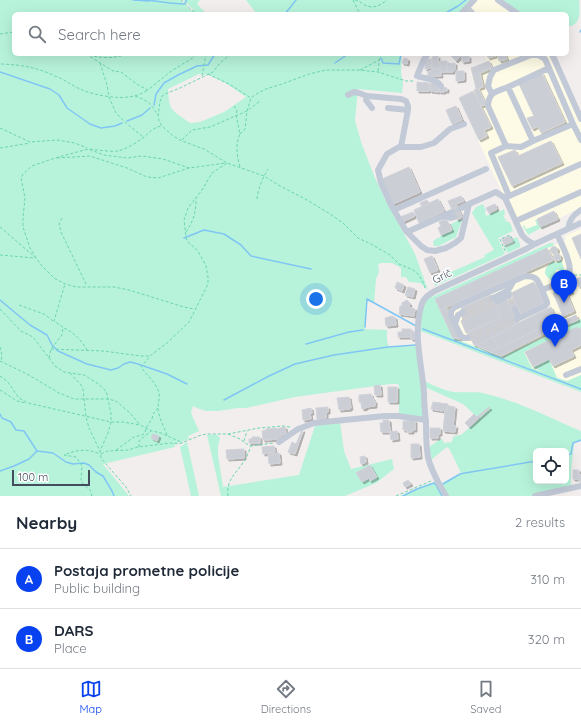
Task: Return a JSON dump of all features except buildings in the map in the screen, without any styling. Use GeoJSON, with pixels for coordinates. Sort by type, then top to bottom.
{"type":"FeatureCollection","features":[{"type":"Feature","properties":{"kind":"street"},"geometry":{"type":"LineString","coordinates":[[463,12],[474,0]]}},
{"type":"Feature","properties":{"kind":"street"},"geometry":{"type":"LineString","coordinates":[[498,0],[515,12]]}},
{"type":"Feature","properties":{"kind":"street"},"geometry":{"type":"LineString","coordinates":[[426,56],[416,79],[435,80],[441,86]]}},
{"type":"Feature","properties":{"kind":"street"},"geometry":{"type":"LineString","coordinates":[[492,94],[488,86],[490,77],[494,70],[528,56]]}},
{"type":"Feature","properties":{"kind":"street"},"geometry":{"type":"LineString","coordinates":[[540,56],[545,59],[581,140]]}},
{"type":"Feature","properties":{"kind":"street"},"geometry":{"type":"LineString","coordinates":[[553,56],[581,119]]}},
{"type":"Feature","properties":{"kind":"street"},"geometry":{"type":"LineString","coordinates":[[506,146],[488,106],[489,99],[492,94],[549,68]]}},
{"type":"Feature","properties":{"kind":"street"},"geometry":{"type":"LineString","coordinates":[[508,87],[533,141]]}},
{"type":"Feature","properties":{"kind":"street"},"geometry":{"type":"LineString","coordinates":[[348,95],[354,92],[367,96],[401,99],[406,101],[408,110],[401,147]]}},
{"type":"Feature","properties":{"kind":"street"},"geometry":{"type":"LineString","coordinates":[[367,96],[366,100],[372,108]]}},
{"type":"Feature","properties":{"kind":"street"},"geometry":{"type":"LineString","coordinates":[[388,108],[408,110]]}},
{"type":"Feature","properties":{"kind":"street"},"geometry":{"type":"LineString","coordinates":[[464,124],[450,129],[434,143],[421,147],[399,147],[387,154],[378,170],[381,183],[407,232],[421,246],[428,250],[435,251],[446,248],[456,243],[461,238],[469,204]]}},
{"type":"Feature","properties":{"kind":"street"},"geometry":{"type":"LineString","coordinates":[[535,244],[531,243],[522,235],[491,153],[506,146],[521,147],[573,124]]}},
{"type":"Feature","properties":{"kind":"street"},"geometry":{"type":"LineString","coordinates":[[456,213],[469,204],[496,192],[507,197],[581,164]]}},
{"type":"Feature","properties":{"kind":"street"},"geometry":{"type":"LineString","coordinates":[[394,210],[486,169]]}},
{"type":"Feature","properties":{"kind":"street"},"geometry":{"type":"LineString","coordinates":[[516,221],[581,192]]}},
{"type":"Feature","properties":{"kind":"street"},"geometry":{"type":"LineString","coordinates":[[568,229],[571,218],[581,210]]}},
{"type":"Feature","properties":{"kind":"street"},"geometry":{"type":"LineString","coordinates":[[407,232],[443,216],[468,211]]}},
{"type":"Feature","properties":{"kind":"street","name":"Grič"},"geometry":{"type":"LineString","coordinates":[[446,496],[431,467],[426,442],[426,420],[418,350],[420,307],[424,298],[428,294],[581,223]]}},
{"type":"Feature","properties":{"kind":"street"},"geometry":{"type":"LineString","coordinates":[[542,290],[565,278],[569,274],[570,268],[557,234]]}},
{"type":"Feature","properties":{"kind":"street"},"geometry":{"type":"LineString","coordinates":[[468,338],[461,336],[458,331],[451,314],[453,309],[525,276],[532,276],[536,278],[547,304],[518,318],[516,310]]}},
{"type":"Feature","properties":{"kind":"street"},"geometry":{"type":"LineString","coordinates":[[495,299],[509,295],[513,282]]}},
{"type":"Feature","properties":{"kind":"street"},"geometry":{"type":"LineString","coordinates":[[455,324],[457,317],[463,315],[459,322],[458,331]]}},
{"type":"Feature","properties":{"kind":"street"},"geometry":{"type":"LineString","coordinates":[[566,375],[581,369]]}},
{"type":"Feature","properties":{"kind":"street"},"geometry":{"type":"LineString","coordinates":[[279,442],[298,429],[314,424],[385,416],[398,416],[426,420]]}},
{"type":"Feature","properties":{"kind":"street"},"geometry":{"type":"LineString","coordinates":[[535,496],[581,486]]}},
{"type":"Feature","properties":{"kind":"path"},"geometry":{"type":"LineString","coordinates":[[181,0],[194,12]]}},
{"type":"Feature","properties":{"kind":"path"},"geometry":{"type":"LineString","coordinates":[[354,0],[369,7],[376,7],[387,0]]}},
{"type":"Feature","properties":{"kind":"path"},"geometry":{"type":"LineString","coordinates":[[354,0],[359,12]]}},
{"type":"Feature","properties":{"kind":"path"},"geometry":{"type":"LineString","coordinates":[[0,34],[12,32]]}},
{"type":"Feature","properties":{"kind":"path"},"geometry":{"type":"LineString","coordinates":[[90,56],[113,71],[121,72],[138,85],[148,90]]}},
{"type":"Feature","properties":{"kind":"path"},"geometry":{"type":"LineString","coordinates":[[92,56],[98,58],[116,58],[123,56]]}},
{"type":"Feature","properties":{"kind":"path"},"geometry":{"type":"LineString","coordinates":[[1,64],[21,65],[37,69],[57,76],[80,90],[109,97],[121,98],[134,96],[148,90],[170,72],[194,56]]}},
{"type":"Feature","properties":{"kind":"path"},"geometry":{"type":"LineString","coordinates":[[202,76],[206,56]]}},
{"type":"Feature","properties":{"kind":"path"},"geometry":{"type":"LineString","coordinates":[[158,116],[162,96],[213,72],[220,63],[229,56]]}},
{"type":"Feature","properties":{"kind":"path"},"geometry":{"type":"LineString","coordinates":[[378,72],[380,56]]}},
{"type":"Feature","properties":{"kind":"path"},"geometry":{"type":"LineString","coordinates":[[98,58],[104,74],[109,97],[116,113],[144,138]]}},
{"type":"Feature","properties":{"kind":"path"},"geometry":{"type":"LineString","coordinates":[[359,70],[379,60]]}},
{"type":"Feature","properties":{"kind":"path"},"geometry":{"type":"LineString","coordinates":[[241,168],[237,145],[238,138],[245,129],[247,111],[251,98],[258,93],[309,74],[326,70],[359,70],[378,72],[406,81],[416,79]]}},
{"type":"Feature","properties":{"kind":"path"},"geometry":{"type":"LineString","coordinates":[[208,74],[251,98]]}},
{"type":"Feature","properties":{"kind":"path"},"geometry":{"type":"LineString","coordinates":[[134,96],[150,103],[162,126],[173,136],[204,149],[227,163],[264,176],[330,214],[343,223],[358,238],[390,255],[398,264],[413,270],[418,274],[428,294]]}},
{"type":"Feature","properties":{"kind":"path"},"geometry":{"type":"LineString","coordinates":[[182,141],[192,130],[210,127],[247,111],[260,101]]}},
{"type":"Feature","properties":{"kind":"path"},"geometry":{"type":"LineString","coordinates":[[234,106],[237,110],[236,115],[240,134]]}},
{"type":"Feature","properties":{"kind":"path"},"geometry":{"type":"LineString","coordinates":[[162,126],[156,127],[144,138],[118,151],[88,149],[32,166],[21,178],[25,198],[23,227],[28,242],[42,266],[54,278],[66,284],[76,287],[114,287],[195,309]]}},
{"type":"Feature","properties":{"kind":"path"},"geometry":{"type":"LineString","coordinates":[[0,128],[30,142]]}},
{"type":"Feature","properties":{"kind":"path"},"geometry":{"type":"LineString","coordinates":[[0,148],[30,142],[57,140],[74,143],[104,155],[127,158],[142,156],[162,159],[189,168]]}},
{"type":"Feature","properties":{"kind":"path"},"geometry":{"type":"LineString","coordinates":[[55,158],[90,156],[128,168],[147,177],[158,178],[189,168],[227,163]]}},
{"type":"Feature","properties":{"kind":"path"},"geometry":{"type":"LineString","coordinates":[[167,436],[158,408],[159,392],[154,381],[142,367],[151,356],[189,322],[208,284],[208,270],[198,251],[185,236],[184,220],[188,208],[202,190],[212,173],[227,163]]}},
{"type":"Feature","properties":{"kind":"path"},"geometry":{"type":"LineString","coordinates":[[257,199],[258,192],[268,169]]}},
{"type":"Feature","properties":{"kind":"path"},"geometry":{"type":"LineString","coordinates":[[186,233],[195,214],[196,197]]}},
{"type":"Feature","properties":{"kind":"path"},"geometry":{"type":"LineString","coordinates":[[62,218],[59,224],[61,232],[87,287]]}},
{"type":"Feature","properties":{"kind":"path"},"geometry":{"type":"LineString","coordinates":[[0,227],[36,258]]}},
{"type":"Feature","properties":{"kind":"path"},"geometry":{"type":"LineString","coordinates":[[510,235],[514,242],[504,247],[500,239],[510,235]]}},
{"type":"Feature","properties":{"kind":"path"},"geometry":{"type":"LineString","coordinates":[[0,255],[36,258]]}},
{"type":"Feature","properties":{"kind":"path"},"geometry":{"type":"LineString","coordinates":[[54,321],[66,284]]}},
{"type":"Feature","properties":{"kind":"path"},"geometry":{"type":"LineString","coordinates":[[19,305],[44,314],[71,331],[78,336],[88,350]]}},
{"type":"Feature","properties":{"kind":"path"},"geometry":{"type":"LineString","coordinates":[[0,309],[21,331],[33,337],[55,366],[64,372],[84,375],[105,390],[111,414],[111,422],[108,433],[100,450]]}},
{"type":"Feature","properties":{"kind":"path"},"geometry":{"type":"LineString","coordinates":[[49,359],[51,349],[62,335],[63,327]]}},
{"type":"Feature","properties":{"kind":"path"},"geometry":{"type":"LineString","coordinates":[[0,347],[2,355],[0,361],[27,374],[58,393],[74,398],[108,399],[116,401],[124,407],[140,425]]}},
{"type":"Feature","properties":{"kind":"path"},"geometry":{"type":"LineString","coordinates":[[51,349],[103,350],[141,356],[151,356]]}},
{"type":"Feature","properties":{"kind":"path"},"geometry":{"type":"LineString","coordinates":[[70,372],[83,389],[86,417],[89,428],[100,450],[103,461],[130,492],[131,496]]}},
{"type":"Feature","properties":{"kind":"path"},"geometry":{"type":"LineString","coordinates":[[0,376],[7,381],[18,398],[28,403]]}},
{"type":"Feature","properties":{"kind":"path"},"geometry":{"type":"LineString","coordinates":[[0,390],[17,401],[111,422],[123,422],[140,425],[152,431],[161,432],[183,443]]}},
{"type":"Feature","properties":{"kind":"path"},"geometry":{"type":"LineString","coordinates":[[116,450],[134,437],[145,433],[153,414],[158,408]]}},
{"type":"Feature","properties":{"kind":"path"},"geometry":{"type":"LineString","coordinates":[[91,496],[91,491],[83,484],[81,479],[82,466],[76,457],[64,455],[76,450],[101,454],[108,451],[183,443],[207,434],[228,434],[247,430],[283,426],[298,429]]}},
{"type":"Feature","properties":{"kind":"path"},"geometry":{"type":"LineString","coordinates":[[244,442],[247,430]]}},
{"type":"Feature","properties":{"kind":"path"},"geometry":{"type":"LineString","coordinates":[[138,447],[139,441],[152,431]]}},
{"type":"Feature","properties":{"kind":"path"},"geometry":{"type":"LineString","coordinates":[[228,434],[251,446],[279,442]]}},
{"type":"Feature","properties":{"kind":"path"},"geometry":{"type":"LineString","coordinates":[[228,496],[230,480],[246,459],[251,446]]}},
{"type":"Feature","properties":{"kind":"path"},"geometry":{"type":"LineString","coordinates":[[396,496],[437,479]]}},
{"type":"Feature","properties":{"kind":"shaded area"},"geometry":{"type":"Polygon","coordinates":[[[476,0],[495,0],[512,12],[465,12],[476,0]]]}},
{"type":"Feature","properties":{"kind":"shaded area"},"geometry":{"type":"Polygon","coordinates":[[[486,56],[549,56],[581,122],[581,207],[527,235],[523,227],[520,228],[499,186],[459,98],[475,89],[470,68],[487,61],[486,56]]]}},
{"type":"Feature","properties":{"kind":"shaded area"},"geometry":{"type":"Polygon","coordinates":[[[581,229],[581,375],[567,381],[453,338],[435,299],[566,240],[565,236],[581,229]]]}},
{"type":"Feature","properties":{"kind":"green space"},"geometry":{"type":"Polygon","coordinates":[[[0,0],[180,0],[193,12],[12,12],[12,56],[402,56],[402,93],[358,89],[355,120],[361,142],[375,178],[415,254],[428,290],[420,283],[409,282],[406,277],[401,277],[401,268],[392,263],[381,263],[378,265],[379,272],[376,279],[374,303],[367,301],[365,329],[387,330],[387,341],[389,347],[417,346],[422,386],[423,416],[399,415],[398,384],[295,397],[246,408],[206,411],[193,406],[191,413],[199,431],[188,436],[189,439],[175,444],[175,447],[103,464],[129,496],[0,496],[0,0]],[[199,74],[168,89],[171,108],[190,123],[200,122],[224,112],[246,97],[227,84],[209,75],[199,74]]]}},
{"type":"Feature","properties":{"kind":"green space"},"geometry":{"type":"Polygon","coordinates":[[[183,0],[200,0],[197,4],[205,12],[193,12],[193,9],[183,0]]]}},
{"type":"Feature","properties":{"kind":"green space"},"geometry":{"type":"Polygon","coordinates":[[[246,0],[471,0],[460,12],[255,12],[246,0]]]}},
{"type":"Feature","properties":{"kind":"green space"},"geometry":{"type":"Polygon","coordinates":[[[503,0],[579,0],[579,18],[572,26],[569,27],[569,12],[519,12],[503,0]]]}},
{"type":"Feature","properties":{"kind":"green space"},"geometry":{"type":"Polygon","coordinates":[[[483,204],[486,211],[486,216],[498,210],[499,212],[504,209],[505,214],[503,216],[506,220],[504,221],[511,225],[513,231],[498,238],[505,254],[435,286],[433,280],[485,257],[484,255],[494,250],[472,213],[476,207],[483,204]]]}},
{"type":"Feature","properties":{"kind":"green space"},"geometry":{"type":"Polygon","coordinates":[[[558,218],[528,235],[523,226],[524,225],[526,229],[537,225],[535,220],[537,220],[540,227],[558,218]]]}},
{"type":"Feature","properties":{"kind":"green space"},"geometry":{"type":"Polygon","coordinates":[[[461,219],[462,220],[456,237],[439,246],[434,246],[434,240],[453,230],[451,224],[461,219]]]}},
{"type":"Feature","properties":{"kind":"green space"},"geometry":{"type":"Polygon","coordinates":[[[517,237],[520,247],[508,253],[505,248],[515,243],[513,239],[517,237]]]}},
{"type":"Feature","properties":{"kind":"green space"},"geometry":{"type":"Polygon","coordinates":[[[550,243],[553,243],[554,245],[435,300],[453,338],[502,357],[581,319],[581,328],[578,329],[577,327],[524,352],[532,368],[545,373],[533,367],[549,359],[557,378],[567,381],[581,375],[581,392],[420,331],[422,306],[431,295],[432,297],[550,243]]]}},
{"type":"Feature","properties":{"kind":"green space"},"geometry":{"type":"Polygon","coordinates":[[[561,260],[564,272],[561,274],[559,269],[555,271],[559,279],[551,280],[545,273],[547,267],[554,261],[555,263],[561,260]]]}},
{"type":"Feature","properties":{"kind":"green space"},"geometry":{"type":"Polygon","coordinates":[[[424,381],[453,392],[479,393],[499,397],[581,431],[581,441],[574,443],[571,486],[531,496],[449,496],[442,483],[461,473],[450,450],[447,447],[431,460],[429,447],[442,439],[444,443],[452,442],[453,437],[461,435],[479,419],[463,404],[425,387],[424,381]]]}},
{"type":"Feature","properties":{"kind":"green space"},"geometry":{"type":"Polygon","coordinates":[[[340,422],[344,451],[351,469],[392,459],[394,469],[376,483],[345,496],[221,496],[207,435],[217,435],[220,438],[218,455],[223,487],[299,475],[315,426],[340,422]]]}},
{"type":"Feature","properties":{"kind":"green space"},"geometry":{"type":"Polygon","coordinates":[[[187,442],[199,496],[191,496],[180,447],[187,442]]]}},
{"type":"Feature","properties":{"kind":"green space"},"geometry":{"type":"Polygon","coordinates":[[[437,482],[445,496],[400,496],[415,489],[437,482]]]}},
{"type":"Feature","properties":{"kind":"waterway"},"geometry":{"type":"LineString","coordinates":[[133,0],[149,1]]}},
{"type":"Feature","properties":{"kind":"waterway"},"geometry":{"type":"LineString","coordinates":[[147,0],[183,4],[186,0]]}},
{"type":"Feature","properties":{"kind":"waterway"},"geometry":{"type":"LineString","coordinates":[[287,12],[296,0]]}},
{"type":"Feature","properties":{"kind":"waterway"},"geometry":{"type":"LineString","coordinates":[[448,12],[466,0]]}},
{"type":"Feature","properties":{"kind":"waterway"},"geometry":{"type":"LineString","coordinates":[[154,105],[156,94],[164,83],[197,66],[208,65],[214,56]]}},
{"type":"Feature","properties":{"kind":"waterway"},"geometry":{"type":"LineString","coordinates":[[335,63],[345,56]]}},
{"type":"Feature","properties":{"kind":"waterway"},"geometry":{"type":"LineString","coordinates":[[381,58],[383,63],[399,64],[401,56]]}},
{"type":"Feature","properties":{"kind":"waterway"},"geometry":{"type":"LineString","coordinates":[[0,72],[50,89],[59,95],[67,108],[90,124],[101,128],[115,126],[122,123]]}},
{"type":"Feature","properties":{"kind":"waterway"},"geometry":{"type":"LineString","coordinates":[[127,121],[142,115],[150,108]]}},
{"type":"Feature","properties":{"kind":"waterway"},"geometry":{"type":"LineString","coordinates":[[184,238],[204,230],[224,234],[241,245],[251,256],[311,269]]}},
{"type":"Feature","properties":{"kind":"waterway"},"geometry":{"type":"LineString","coordinates":[[365,327],[367,299],[416,326]]}},
{"type":"Feature","properties":{"kind":"waterway"},"geometry":{"type":"LineString","coordinates":[[0,300],[30,325],[47,335],[52,345],[58,351],[87,364],[111,370],[130,362],[138,364],[167,374],[187,384]]}},
{"type":"Feature","properties":{"kind":"waterway"},"geometry":{"type":"LineString","coordinates":[[423,329],[581,389]]}},
{"type":"Feature","properties":{"kind":"waterway"},"geometry":{"type":"LineString","coordinates":[[306,344],[349,332],[363,330]]}},
{"type":"Feature","properties":{"kind":"waterway"},"geometry":{"type":"LineString","coordinates":[[224,400],[295,364],[334,355],[388,347],[416,345]]}},
{"type":"Feature","properties":{"kind":"waterway"},"geometry":{"type":"LineString","coordinates":[[0,414],[2,418],[11,422],[16,430],[24,431],[37,451]]}},
{"type":"Feature","properties":{"kind":"waterway"},"geometry":{"type":"LineString","coordinates":[[569,454],[571,454],[573,443],[581,440]]}},
{"type":"Feature","properties":{"kind":"waterway"},"geometry":{"type":"LineString","coordinates":[[0,471],[29,459],[37,451],[53,453],[66,462],[73,464],[84,463],[89,465],[103,476],[114,496]]}},
{"type":"Feature","properties":{"kind":"waterway"},"geometry":{"type":"LineString","coordinates":[[443,484],[460,474],[533,462]]}},
{"type":"Feature","properties":{"kind":"waterway"},"geometry":{"type":"LineString","coordinates":[[403,496],[434,483],[437,486]]}},
{"type":"Feature","properties":{"kind":"waterway"},"geometry":{"type":"LineString","coordinates":[[437,487],[442,496]]}},
{"type":"Feature","properties":{"kind":"tunnel"},"geometry":{"type":"LineString","coordinates":[[454,217],[461,214]]}},
{"type":"Feature","properties":{"kind":"tunnel"},"geometry":{"type":"LineString","coordinates":[[463,312],[493,298]]}},
{"type":"Feature","properties":{"kind":"tunnel"},"geometry":{"type":"LineString","coordinates":[[510,299],[515,309]]}},
{"type":"Feature","properties":{"kind":"tunnel"},"geometry":{"type":"LineString","coordinates":[[462,318],[497,301]]}},
{"type":"Feature","properties":{"kind":"tunnel"},"geometry":{"type":"LineString","coordinates":[[468,338],[475,337],[517,319]]}},
{"type":"Feature","properties":{"kind":"place","name":"DARS"},"geometry":{"type":"Point","coordinates":[564,303]}},
{"type":"Feature","properties":{"kind":"place","name":"Postaja prometne policije"},"geometry":{"type":"Point","coordinates":[555,347]}}]}
